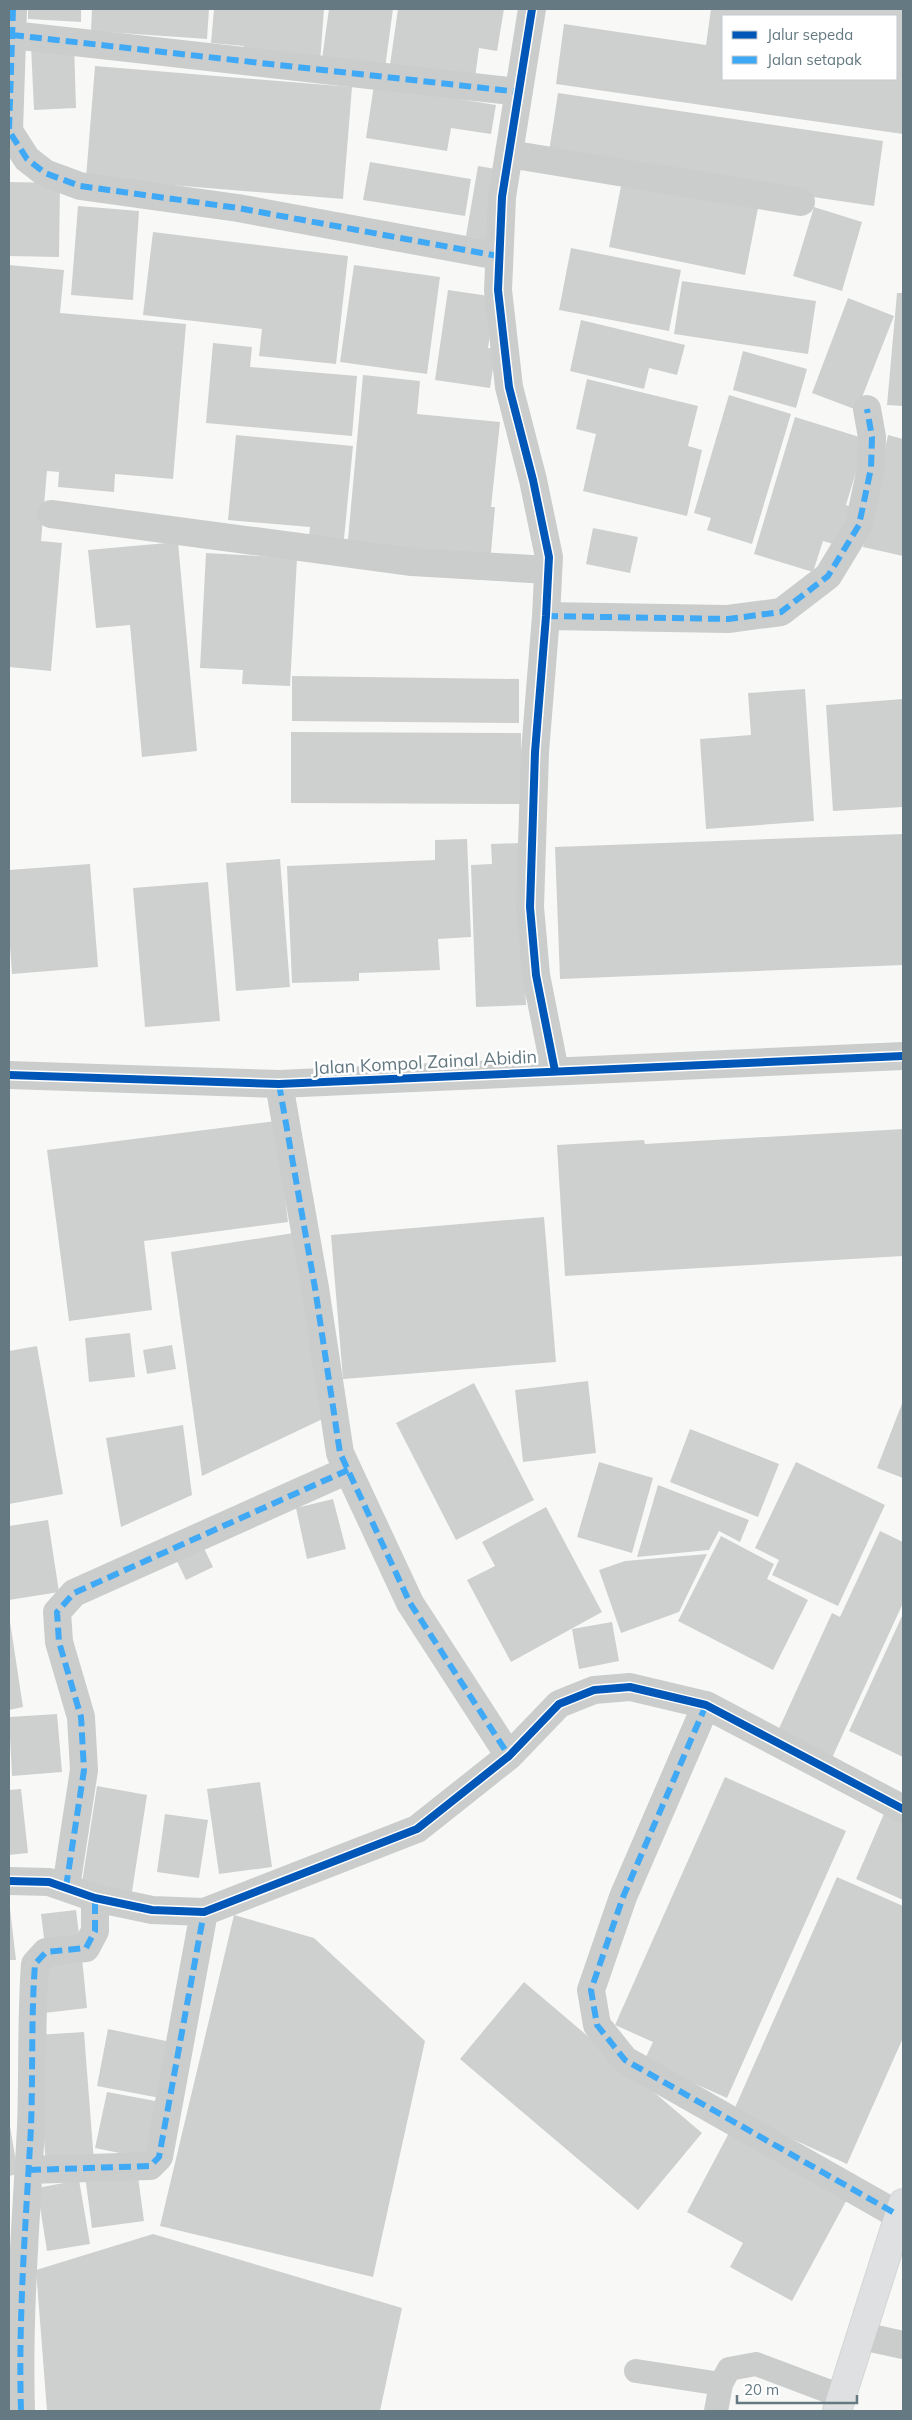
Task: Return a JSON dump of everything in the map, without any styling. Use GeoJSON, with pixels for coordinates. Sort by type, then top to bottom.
{"type":"FeatureCollection","features":[{"type":"Feature","properties":{"kind":"main road"},"geometry":{"type":"LineString","coordinates":[[839,2404],[901,2209]]}},
{"type":"Feature","properties":{"kind":"street"},"geometry":{"type":"LineString","coordinates":[[532,9],[502,197],[498,290],[510,387],[533,480],[549,557],[535,752],[530,907],[536,975],[555,1071]]}},
{"type":"Feature","properties":{"kind":"street"},"geometry":{"type":"LineString","coordinates":[[498,256],[238,208],[80,186],[45,173],[26,159],[9,131],[13,22],[518,92]]}},
{"type":"Feature","properties":{"kind":"street"},"geometry":{"type":"LineString","coordinates":[[509,154],[801,202]]}},
{"type":"Feature","properties":{"kind":"street"},"geometry":{"type":"LineString","coordinates":[[546,616],[728,620],[781,612],[828,576],[858,525],[872,468],[872,437],[866,409]]}},
{"type":"Feature","properties":{"kind":"street"},"geometry":{"type":"LineString","coordinates":[[51,514],[412,562],[548,570]]}},
{"type":"Feature","properties":{"kind":"street","name":"Jalan Kompol Zainal Abidin"},"geometry":{"type":"LineString","coordinates":[[9,1075],[279,1084],[903,1056]]}},
{"type":"Feature","properties":{"kind":"street"},"geometry":{"type":"LineString","coordinates":[[279,1084],[315,1288],[340,1453],[410,1604],[509,1756]]}},
{"type":"Feature","properties":{"kind":"street"},"geometry":{"type":"LineString","coordinates":[[66,1887],[84,1770],[81,1717],[59,1642],[57,1612],[74,1593],[348,1470]]}},
{"type":"Feature","properties":{"kind":"street"},"geometry":{"type":"LineString","coordinates":[[9,1881],[49,1882],[95,1898],[152,1910],[204,1912],[417,1829],[509,1756],[559,1704],[594,1690],[630,1687],[706,1706],[903,1809]]}},
{"type":"Feature","properties":{"kind":"street"},"geometry":{"type":"LineString","coordinates":[[706,1706],[623,1896],[594,1981],[591,1990],[597,2026],[626,2060],[901,2209]]}},
{"type":"Feature","properties":{"kind":"street"},"geometry":{"type":"LineString","coordinates":[[21,2411],[19,2368],[28,2170],[31,2022],[35,1964],[46,1952],[86,1948],[95,1931],[95,1898]]}},
{"type":"Feature","properties":{"kind":"street"},"geometry":{"type":"LineString","coordinates":[[28,2170],[150,2166],[159,2157],[204,1912]]}},
{"type":"Feature","properties":{"kind":"street"},"geometry":{"type":"LineString","coordinates":[[862,2336],[903,2345]]}},
{"type":"Feature","properties":{"kind":"lane"},"geometry":{"type":"LineString","coordinates":[[716,2411],[721,2384],[729,2368],[756,2364],[839,2404]]}},
{"type":"Feature","properties":{"kind":"lane"},"geometry":{"type":"LineString","coordinates":[[636,2371],[721,2384]]}},
{"type":"Feature","properties":{"kind":"building"},"geometry":{"type":"Polygon","coordinates":[[[28,9],[81,9],[81,22],[28,19],[28,9]]]}},
{"type":"Feature","properties":{"kind":"building"},"geometry":{"type":"Polygon","coordinates":[[[92,9],[209,9],[207,39],[91,31],[92,9]]]}},
{"type":"Feature","properties":{"kind":"building"},"geometry":{"type":"Polygon","coordinates":[[[214,9],[324,9],[320,63],[243,57],[244,46],[211,43],[214,9]]]}},
{"type":"Feature","properties":{"kind":"building"},"geometry":{"type":"Polygon","coordinates":[[[329,9],[393,9],[385,68],[322,59],[329,9]]]}},
{"type":"Feature","properties":{"kind":"building"},"geometry":{"type":"Polygon","coordinates":[[[398,9],[504,9],[497,51],[479,48],[475,78],[390,65],[398,9]]]}},
{"type":"Feature","properties":{"kind":"building"},"geometry":{"type":"Polygon","coordinates":[[[711,9],[903,9],[903,134],[556,84],[564,24],[706,45],[711,9]]]}},
{"type":"Feature","properties":{"kind":"building"},"geometry":{"type":"Polygon","coordinates":[[[74,44],[76,108],[34,110],[31,46],[74,44]]]}},
{"type":"Feature","properties":{"kind":"building"},"geometry":{"type":"Polygon","coordinates":[[[95,66],[352,87],[343,199],[86,178],[95,66]]]}},
{"type":"Feature","properties":{"kind":"building"},"geometry":{"type":"Polygon","coordinates":[[[374,85],[496,105],[491,134],[451,128],[447,151],[366,138],[374,85]]]}},
{"type":"Feature","properties":{"kind":"building"},"geometry":{"type":"Polygon","coordinates":[[[558,93],[883,141],[874,206],[548,158],[558,93]]]}},
{"type":"Feature","properties":{"kind":"building"},"geometry":{"type":"Polygon","coordinates":[[[370,162],[471,179],[465,216],[363,200],[370,162]]]}},
{"type":"Feature","properties":{"kind":"building"},"geometry":{"type":"Polygon","coordinates":[[[478,166],[502,170],[490,241],[466,236],[478,166]]]}},
{"type":"Feature","properties":{"kind":"building"},"geometry":{"type":"Polygon","coordinates":[[[622,181],[758,208],[745,275],[609,247],[622,181]]]}},
{"type":"Feature","properties":{"kind":"building"},"geometry":{"type":"Polygon","coordinates":[[[9,182],[60,183],[59,257],[9,256],[9,182]]]}},
{"type":"Feature","properties":{"kind":"building"},"geometry":{"type":"Polygon","coordinates":[[[78,206],[139,211],[133,300],[71,295],[78,206]]]}},
{"type":"Feature","properties":{"kind":"building"},"geometry":{"type":"Polygon","coordinates":[[[814,207],[862,222],[842,291],[793,276],[814,207]]]}},
{"type":"Feature","properties":{"kind":"building"},"geometry":{"type":"Polygon","coordinates":[[[153,232],[348,256],[336,364],[259,356],[262,329],[143,315],[153,232]]]}},
{"type":"Feature","properties":{"kind":"building"},"geometry":{"type":"Polygon","coordinates":[[[571,248],[681,270],[669,331],[559,310],[571,248]]]}},
{"type":"Feature","properties":{"kind":"building"},"geometry":{"type":"Polygon","coordinates":[[[9,265],[64,270],[60,313],[186,324],[173,479],[115,474],[114,492],[58,487],[59,472],[47,471],[41,541],[62,543],[51,671],[9,667],[9,265]]]}},
{"type":"Feature","properties":{"kind":"building"},"geometry":{"type":"Polygon","coordinates":[[[354,265],[440,277],[427,374],[340,362],[354,265]]]}},
{"type":"Feature","properties":{"kind":"building"},"geometry":{"type":"Polygon","coordinates":[[[682,281],[816,301],[808,354],[674,334],[682,281]]]}},
{"type":"Feature","properties":{"kind":"building"},"geometry":{"type":"Polygon","coordinates":[[[448,290],[496,297],[488,348],[496,349],[490,388],[435,380],[448,290]]]}},
{"type":"Feature","properties":{"kind":"building"},"geometry":{"type":"Polygon","coordinates":[[[897,293],[903,293],[903,406],[887,405],[897,293]]]}},
{"type":"Feature","properties":{"kind":"building"},"geometry":{"type":"Polygon","coordinates":[[[848,298],[894,316],[857,410],[812,393],[848,298]]]}},
{"type":"Feature","properties":{"kind":"building"},"geometry":{"type":"Polygon","coordinates":[[[581,320],[685,345],[677,375],[649,368],[644,389],[570,371],[581,320]]]}},
{"type":"Feature","properties":{"kind":"building"},"geometry":{"type":"Polygon","coordinates":[[[213,343],[252,347],[250,367],[357,376],[352,436],[206,423],[213,343]]]}},
{"type":"Feature","properties":{"kind":"building"},"geometry":{"type":"Polygon","coordinates":[[[743,351],[807,369],[796,408],[733,390],[743,351]]]}},
{"type":"Feature","properties":{"kind":"building"},"geometry":{"type":"Polygon","coordinates":[[[363,375],[420,381],[417,414],[500,422],[491,507],[495,507],[490,564],[347,550],[363,375]]]}},
{"type":"Feature","properties":{"kind":"building"},"geometry":{"type":"Polygon","coordinates":[[[587,379],[698,406],[688,446],[702,450],[687,516],[583,491],[596,434],[576,429],[587,379]]]}},
{"type":"Feature","properties":{"kind":"building"},"geometry":{"type":"Polygon","coordinates":[[[729,395],[791,414],[752,544],[707,530],[711,518],[694,513],[729,395]]]}},
{"type":"Feature","properties":{"kind":"building"},"geometry":{"type":"Polygon","coordinates":[[[795,417],[866,439],[846,505],[852,507],[840,546],[823,541],[813,572],[754,554],[795,417]]]}},
{"type":"Feature","properties":{"kind":"building"},"geometry":{"type":"Polygon","coordinates":[[[236,435],[353,446],[344,539],[309,536],[310,527],[228,520],[236,435]]]}},
{"type":"Feature","properties":{"kind":"building"},"geometry":{"type":"Polygon","coordinates":[[[888,435],[903,439],[903,556],[863,547],[888,435]]]}},
{"type":"Feature","properties":{"kind":"building"},"geometry":{"type":"Polygon","coordinates":[[[593,528],[638,537],[630,573],[586,564],[593,528]]]}},
{"type":"Feature","properties":{"kind":"building"},"geometry":{"type":"Polygon","coordinates":[[[178,542],[197,751],[142,757],[130,625],[96,628],[88,550],[178,542]]]}},
{"type":"Feature","properties":{"kind":"building"},"geometry":{"type":"Polygon","coordinates":[[[206,553],[297,558],[290,686],[242,684],[243,670],[200,668],[206,553]]]}},
{"type":"Feature","properties":{"kind":"building"},"geometry":{"type":"Polygon","coordinates":[[[292,676],[519,679],[519,723],[292,721],[292,676]]]}},
{"type":"Feature","properties":{"kind":"building"},"geometry":{"type":"Polygon","coordinates":[[[805,689],[814,821],[706,829],[700,739],[751,735],[748,693],[805,689]]]}},
{"type":"Feature","properties":{"kind":"building"},"geometry":{"type":"Polygon","coordinates":[[[903,699],[903,807],[833,811],[826,705],[903,699]]]}},
{"type":"Feature","properties":{"kind":"building"},"geometry":{"type":"Polygon","coordinates":[[[291,732],[521,733],[521,804],[291,803],[291,732]]]}},
{"type":"Feature","properties":{"kind":"building"},"geometry":{"type":"Polygon","coordinates":[[[903,834],[903,965],[560,979],[555,847],[903,834]]]}},
{"type":"Feature","properties":{"kind":"building"},"geometry":{"type":"Polygon","coordinates":[[[467,839],[471,937],[438,939],[440,970],[359,973],[359,981],[292,983],[287,866],[435,860],[435,840],[467,839]]]}},
{"type":"Feature","properties":{"kind":"building"},"geometry":{"type":"Polygon","coordinates":[[[520,843],[526,1005],[476,1007],[471,865],[492,864],[491,844],[520,843]]]}},
{"type":"Feature","properties":{"kind":"building"},"geometry":{"type":"Polygon","coordinates":[[[280,859],[290,987],[236,991],[226,863],[280,859]]]}},
{"type":"Feature","properties":{"kind":"building"},"geometry":{"type":"Polygon","coordinates":[[[90,864],[98,967],[12,974],[9,932],[9,870],[90,864]]]}},
{"type":"Feature","properties":{"kind":"building"},"geometry":{"type":"Polygon","coordinates":[[[208,882],[220,1021],[145,1027],[133,888],[208,882]]]}},
{"type":"Feature","properties":{"kind":"building"},"geometry":{"type":"Polygon","coordinates":[[[276,1121],[288,1222],[144,1241],[152,1310],[69,1321],[47,1150],[276,1121]]]}},
{"type":"Feature","properties":{"kind":"building"},"geometry":{"type":"Polygon","coordinates":[[[903,1129],[903,1256],[565,1276],[557,1145],[644,1140],[645,1144],[903,1129]]]}},
{"type":"Feature","properties":{"kind":"building"},"geometry":{"type":"Polygon","coordinates":[[[544,1217],[556,1362],[343,1379],[331,1235],[544,1217]]]}},
{"type":"Feature","properties":{"kind":"building"},"geometry":{"type":"Polygon","coordinates":[[[300,1232],[329,1416],[202,1476],[171,1252],[300,1232]]]}},
{"type":"Feature","properties":{"kind":"building"},"geometry":{"type":"Polygon","coordinates":[[[130,1333],[135,1377],[89,1382],[85,1338],[130,1333]]]}},
{"type":"Feature","properties":{"kind":"building"},"geometry":{"type":"Polygon","coordinates":[[[172,1345],[176,1369],[147,1374],[143,1350],[172,1345]]]}},
{"type":"Feature","properties":{"kind":"building"},"geometry":{"type":"Polygon","coordinates":[[[37,1346],[63,1494],[9,1504],[9,1351],[37,1346]]]}},
{"type":"Feature","properties":{"kind":"building"},"geometry":{"type":"Polygon","coordinates":[[[588,1381],[596,1453],[523,1462],[515,1390],[588,1381]]]}},
{"type":"Feature","properties":{"kind":"building"},"geometry":{"type":"Polygon","coordinates":[[[474,1383],[534,1500],[456,1540],[396,1423],[474,1383]]]}},
{"type":"Feature","properties":{"kind":"building"},"geometry":{"type":"Polygon","coordinates":[[[903,1401],[903,1478],[877,1468],[903,1401]]]}},
{"type":"Feature","properties":{"kind":"building"},"geometry":{"type":"Polygon","coordinates":[[[183,1425],[192,1495],[121,1527],[106,1438],[183,1425]]]}},
{"type":"Feature","properties":{"kind":"building"},"geometry":{"type":"Polygon","coordinates":[[[690,1429],[779,1464],[758,1517],[670,1482],[690,1429]]]}},
{"type":"Feature","properties":{"kind":"building"},"geometry":{"type":"Polygon","coordinates":[[[599,1462],[653,1478],[632,1553],[577,1537],[599,1462]]]}},
{"type":"Feature","properties":{"kind":"building"},"geometry":{"type":"Polygon","coordinates":[[[796,1462],[885,1505],[838,1606],[772,1575],[779,1560],[755,1548],[796,1462]]]}},
{"type":"Feature","properties":{"kind":"building"},"geometry":{"type":"Polygon","coordinates":[[[658,1485],[749,1520],[740,1542],[719,1531],[709,1550],[637,1557],[658,1485]]]}},
{"type":"Feature","properties":{"kind":"building"},"geometry":{"type":"Polygon","coordinates":[[[333,1499],[346,1549],[307,1559],[296,1508],[333,1499]]]}},
{"type":"Feature","properties":{"kind":"building"},"geometry":{"type":"Polygon","coordinates":[[[546,1507],[602,1612],[511,1662],[467,1580],[495,1566],[482,1542],[546,1507]]]}},
{"type":"Feature","properties":{"kind":"building"},"geometry":{"type":"Polygon","coordinates":[[[48,1520],[59,1592],[9,1600],[9,1526],[48,1520]]]}},
{"type":"Feature","properties":{"kind":"building"},"geometry":{"type":"Polygon","coordinates":[[[880,1531],[903,1542],[903,1603],[831,1760],[776,1735],[832,1613],[840,1617],[880,1531]]]}},
{"type":"Feature","properties":{"kind":"building"},"geometry":{"type":"Polygon","coordinates":[[[721,1536],[774,1564],[767,1579],[808,1600],[773,1670],[678,1621],[721,1536]]]}},
{"type":"Feature","properties":{"kind":"building"},"geometry":{"type":"Polygon","coordinates":[[[202,1544],[213,1567],[186,1580],[175,1557],[202,1544]]]}},
{"type":"Feature","properties":{"kind":"building"},"geometry":{"type":"Polygon","coordinates":[[[707,1554],[679,1612],[621,1633],[599,1570],[625,1561],[707,1554]]]}},
{"type":"Feature","properties":{"kind":"building"},"geometry":{"type":"Polygon","coordinates":[[[903,1614],[903,1757],[849,1731],[903,1614]]]}},
{"type":"Feature","properties":{"kind":"building"},"geometry":{"type":"Polygon","coordinates":[[[9,1615],[23,1707],[9,1710],[9,1615]]]}},
{"type":"Feature","properties":{"kind":"building"},"geometry":{"type":"Polygon","coordinates":[[[612,1622],[619,1661],[579,1669],[572,1629],[612,1622]]]}},
{"type":"Feature","properties":{"kind":"building"},"geometry":{"type":"Polygon","coordinates":[[[57,1714],[62,1772],[12,1776],[9,1717],[57,1714]]]}},
{"type":"Feature","properties":{"kind":"building"},"geometry":{"type":"Polygon","coordinates":[[[725,1777],[846,1831],[727,2098],[644,2061],[653,2042],[615,2025],[725,1777]]]}},
{"type":"Feature","properties":{"kind":"building"},"geometry":{"type":"Polygon","coordinates":[[[260,1782],[272,1867],[219,1874],[207,1789],[260,1782]]]}},
{"type":"Feature","properties":{"kind":"building"},"geometry":{"type":"Polygon","coordinates":[[[97,1786],[147,1795],[131,1898],[81,1889],[97,1786]]]}},
{"type":"Feature","properties":{"kind":"building"},"geometry":{"type":"Polygon","coordinates":[[[21,1789],[28,1853],[9,1855],[9,1790],[21,1789]]]}},
{"type":"Feature","properties":{"kind":"building"},"geometry":{"type":"Polygon","coordinates":[[[886,1809],[903,1816],[903,1900],[856,1879],[886,1809]]]}},
{"type":"Feature","properties":{"kind":"building"},"geometry":{"type":"Polygon","coordinates":[[[165,1814],[208,1820],[199,1878],[157,1872],[165,1814]]]}},
{"type":"Feature","properties":{"kind":"building"},"geometry":{"type":"Polygon","coordinates":[[[837,1877],[903,1906],[903,2038],[847,2164],[733,2112],[837,1877]]]}},
{"type":"Feature","properties":{"kind":"building"},"geometry":{"type":"Polygon","coordinates":[[[9,1900],[16,1960],[9,1960],[9,1900]]]}},
{"type":"Feature","properties":{"kind":"building"},"geometry":{"type":"Polygon","coordinates":[[[76,1910],[80,1942],[45,1946],[41,1914],[76,1910]]]}},
{"type":"Feature","properties":{"kind":"building"},"geometry":{"type":"Polygon","coordinates":[[[234,1915],[314,1938],[425,2041],[373,2277],[160,2226],[234,1915]]]}},
{"type":"Feature","properties":{"kind":"building"},"geometry":{"type":"Polygon","coordinates":[[[82,1958],[87,2008],[44,2013],[38,1962],[82,1958]]]}},
{"type":"Feature","properties":{"kind":"building"},"geometry":{"type":"Polygon","coordinates":[[[524,1982],[702,2133],[638,2210],[460,2059],[524,1982]]]}},
{"type":"Feature","properties":{"kind":"building"},"geometry":{"type":"Polygon","coordinates":[[[108,2029],[171,2042],[160,2098],[97,2086],[108,2029]]]}},
{"type":"Feature","properties":{"kind":"building"},"geometry":{"type":"Polygon","coordinates":[[[84,2032],[94,2162],[46,2166],[36,2035],[84,2032]]]}},
{"type":"Feature","properties":{"kind":"building"},"geometry":{"type":"Polygon","coordinates":[[[107,2092],[161,2102],[149,2159],[95,2148],[107,2092]]]}},
{"type":"Feature","properties":{"kind":"building"},"geometry":{"type":"Polygon","coordinates":[[[9,2120],[18,2174],[9,2176],[9,2120]]]}},
{"type":"Feature","properties":{"kind":"building"},"geometry":{"type":"Polygon","coordinates":[[[731,2129],[850,2194],[792,2301],[730,2267],[743,2243],[687,2212],[731,2129]]]}},
{"type":"Feature","properties":{"kind":"building"},"geometry":{"type":"Polygon","coordinates":[[[137,2169],[144,2221],[92,2228],[85,2176],[137,2169]]]}},
{"type":"Feature","properties":{"kind":"building"},"geometry":{"type":"Polygon","coordinates":[[[79,2180],[90,2244],[47,2251],[37,2188],[79,2180]]]}},
{"type":"Feature","properties":{"kind":"building"},"geometry":{"type":"Polygon","coordinates":[[[153,2234],[402,2308],[380,2411],[47,2411],[36,2270],[153,2234]]]}},
{"type":"Feature","properties":{"kind":"marked path"},"geometry":{"type":"LineString","coordinates":[[13,9],[9,131],[27,159],[45,173],[80,186],[238,208],[498,256]]}},
{"type":"Feature","properties":{"kind":"marked path"},"geometry":{"type":"LineString","coordinates":[[12,35],[519,92]]}},
{"type":"Feature","properties":{"kind":"marked path"},"geometry":{"type":"LineString","coordinates":[[546,616],[728,619],[781,612],[828,576],[859,525],[871,468],[872,437],[867,409]]}},
{"type":"Feature","properties":{"kind":"marked path"},"geometry":{"type":"LineString","coordinates":[[279,1084],[315,1288],[340,1453],[410,1603],[509,1756]]}},
{"type":"Feature","properties":{"kind":"marked path"},"geometry":{"type":"LineString","coordinates":[[66,1887],[84,1770],[81,1717],[59,1642],[57,1612],[74,1593],[348,1470]]}},
{"type":"Feature","properties":{"kind":"marked path"},"geometry":{"type":"LineString","coordinates":[[706,1705],[623,1897],[591,1990],[597,2025],[625,2060],[898,2215]]}},
{"type":"Feature","properties":{"kind":"marked path"},"geometry":{"type":"LineString","coordinates":[[21,2411],[22,2305],[31,2127],[35,1964],[46,1952],[86,1948],[95,1931],[95,1898]]}},
{"type":"Feature","properties":{"kind":"marked path"},"geometry":{"type":"LineString","coordinates":[[29,2170],[150,2166],[159,2157],[204,1912]]}},
{"type":"Feature","properties":{"kind":"cycle path"},"geometry":{"type":"LineString","coordinates":[[532,9],[502,197],[498,290],[509,387],[533,480],[549,557],[535,752],[530,907],[536,975],[555,1071]]}},
{"type":"Feature","properties":{"kind":"cycle path"},"geometry":{"type":"LineString","coordinates":[[9,1075],[279,1084],[903,1056]]}},
{"type":"Feature","properties":{"kind":"cycle path"},"geometry":{"type":"LineString","coordinates":[[9,1881],[49,1882],[95,1898],[152,1910],[204,1912],[417,1829],[509,1756],[559,1704],[594,1690],[630,1687],[706,1705],[903,1809]]}}]}
